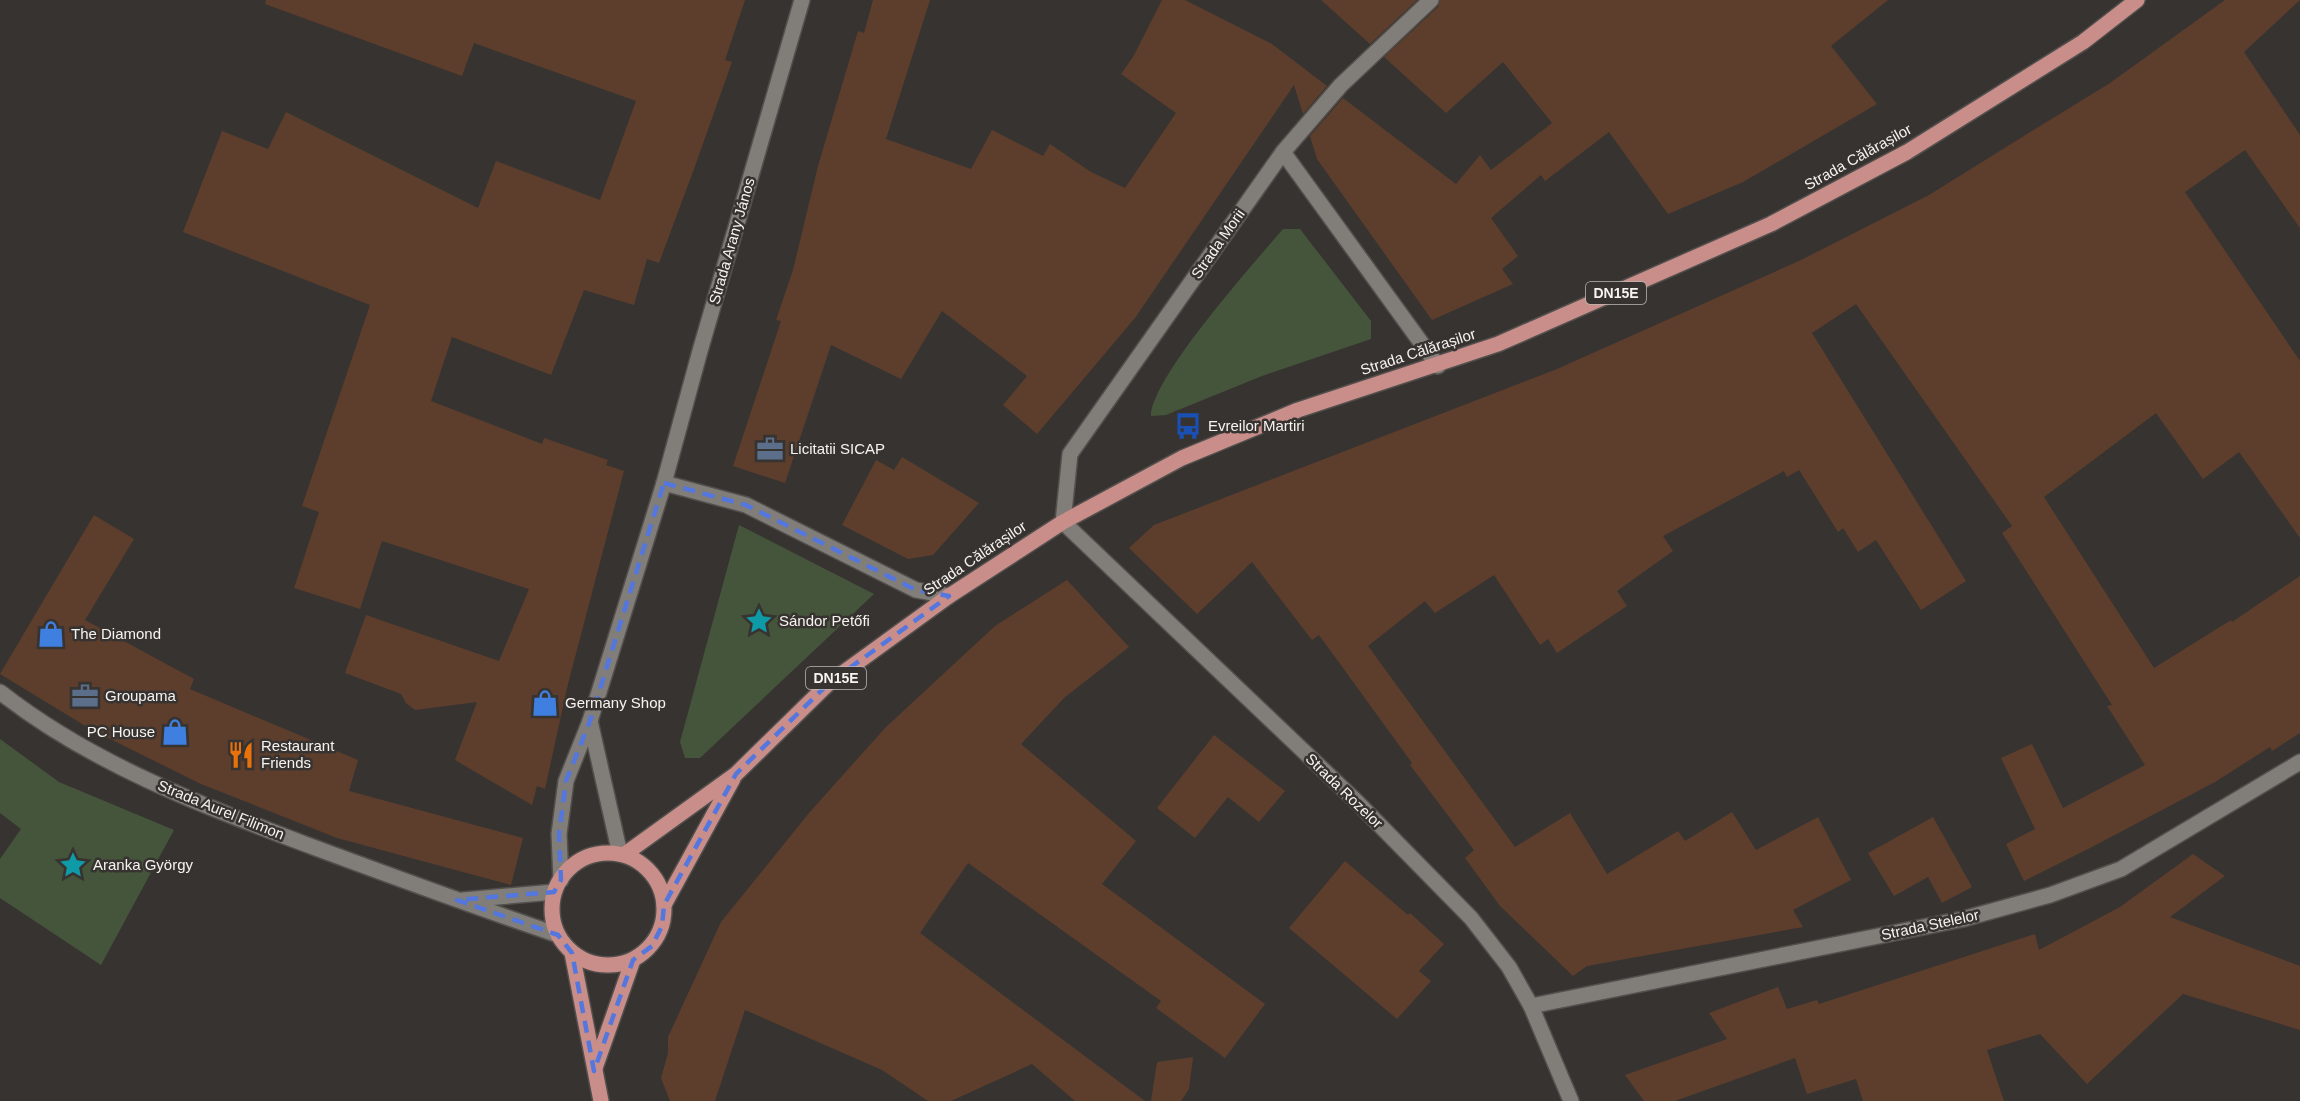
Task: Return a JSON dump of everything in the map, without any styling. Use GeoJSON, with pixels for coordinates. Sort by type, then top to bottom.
{"type":"FeatureCollection","features":[{"type":"Feature","properties":{"kind":"main road","name":"Strada Călărașilor"},"geometry":{"type":"LineString","coordinates":[[622,854],[736,774],[829,683],[949,596],[1063,522],[1182,458],[1298,410],[1438,366],[1498,344],[1772,224],[1907,152],[2083,42],[2137,0]]}},
{"type":"Feature","properties":{"kind":"main road","name":"Strada Călărașilor"},"geometry":{"type":"LineString","coordinates":[[664,905],[736,774]]}},
{"type":"Feature","properties":{"kind":"main road"},"geometry":{"type":"LineString","coordinates":[[603,853],[622,854],[644,866],[658,883],[664,905],[662,926],[651,946],[633,960],[613,966],[590,963],[572,953],[558,935],[552,914],[557,886],[565,873],[582,859],[603,853]]}},
{"type":"Feature","properties":{"kind":"main road"},"geometry":{"type":"LineString","coordinates":[[572,953],[601,1101]]}},
{"type":"Feature","properties":{"kind":"main road"},"geometry":{"type":"LineString","coordinates":[[594,1071],[633,960]]}},
{"type":"Feature","properties":{"kind":"street","name":"Strada Arany János"},"geometry":{"type":"LineString","coordinates":[[557,886],[559,834],[566,781],[590,720],[664,483],[699,351],[802,0]]}},
{"type":"Feature","properties":{"kind":"street","name":"Strada Morii"},"geometry":{"type":"LineString","coordinates":[[1063,522],[1070,454],[1283,152],[1341,85],[1431,0]]}},
{"type":"Feature","properties":{"kind":"street"},"geometry":{"type":"LineString","coordinates":[[1283,152],[1438,366]]}},
{"type":"Feature","properties":{"kind":"street"},"geometry":{"type":"LineString","coordinates":[[664,483],[746,505],[916,590],[949,596]]}},
{"type":"Feature","properties":{"kind":"street","name":"Strada Rozelor"},"geometry":{"type":"LineString","coordinates":[[1063,522],[1358,803],[1471,918],[1509,967],[1531,1006],[1571,1101]]}},
{"type":"Feature","properties":{"kind":"street","name":"Strada Aurel Filimon"},"geometry":{"type":"LineString","coordinates":[[0,692],[29,714],[131,773],[218,811],[558,935]]}},
{"type":"Feature","properties":{"kind":"street","name":"Strada Arany János"},"geometry":{"type":"LineString","coordinates":[[590,720],[622,854]]}},
{"type":"Feature","properties":{"kind":"street","name":"Strada Stelelor"},"geometry":{"type":"LineString","coordinates":[[1531,1006],[1963,919],[2050,895],[2121,869],[2300,762]]}},
{"type":"Feature","properties":{"kind":"street","name":"Strada Aurel Filimon"},"geometry":{"type":"LineString","coordinates":[[457,900],[557,886]]}},
{"type":"Feature","properties":{"kind":"highlighted area"},"geometry":{"type":"Polygon","coordinates":[[[664,483],[746,505],[916,590],[949,596],[829,683],[736,774],[664,905],[662,926],[652,946],[633,960],[594,1071],[572,953],[558,935],[457,900],[554,892],[561,880],[559,834],[566,781],[590,721],[664,483]]]}},
{"type":"Feature","properties":{"kind":"green space"},"geometry":{"type":"Polygon","coordinates":[[[1283,229],[1300,229],[1371,321],[1371,339],[1262,376],[1166,415],[1151,416],[1155,398],[1185,349],[1228,293],[1283,229]]]}},
{"type":"Feature","properties":{"kind":"green space"},"geometry":{"type":"Polygon","coordinates":[[[739,525],[874,594],[700,758],[685,758],[680,742],[739,525]]]}},
{"type":"Feature","properties":{"kind":"green space"},"geometry":{"type":"Polygon","coordinates":[[[0,739],[59,782],[174,830],[101,965],[0,898],[0,859],[21,829],[0,813],[0,739]]]}},
{"type":"Feature","properties":{"kind":"building"},"geometry":{"type":"Polygon","coordinates":[[[266,0],[745,0],[725,60],[732,62],[694,169],[659,263],[647,259],[634,305],[584,290],[551,375],[452,337],[431,401],[542,444],[544,438],[608,460],[606,465],[624,471],[568,684],[545,789],[537,786],[532,805],[455,760],[477,702],[415,710],[406,703],[401,694],[345,673],[366,615],[499,661],[529,589],[382,541],[360,609],[294,588],[319,512],[302,506],[370,305],[183,232],[222,131],[268,149],[286,112],[478,208],[496,161],[600,200],[636,101],[474,43],[462,76],[265,4],[266,0]]]}},
{"type":"Feature","properties":{"kind":"building"},"geometry":{"type":"Polygon","coordinates":[[[873,0],[930,0],[886,139],[971,169],[992,130],[1043,156],[1050,144],[1091,172],[1125,188],[1176,113],[1121,74],[1133,57],[1162,0],[1185,0],[1272,44],[1327,86],[1303,114],[1294,85],[1135,318],[1037,434],[1003,405],[1027,376],[942,311],[901,379],[831,345],[785,483],[733,466],[781,321],[776,320],[793,270],[818,166],[858,31],[864,33],[873,0]]]}},
{"type":"Feature","properties":{"kind":"building"},"geometry":{"type":"Polygon","coordinates":[[[1321,0],[1417,0],[1370,44],[1321,0]]]}},
{"type":"Feature","properties":{"kind":"building"},"geometry":{"type":"Polygon","coordinates":[[[1440,0],[1888,0],[1831,46],[1877,104],[1743,182],[1668,214],[1609,132],[1545,181],[1541,175],[1491,218],[1518,256],[1502,269],[1513,284],[1432,320],[1317,159],[1310,136],[1343,98],[1456,184],[1480,155],[1491,170],[1552,123],[1503,62],[1446,113],[1384,57],[1438,7],[1440,0]]]}},
{"type":"Feature","properties":{"kind":"building"},"geometry":{"type":"Polygon","coordinates":[[[2225,0],[2300,0],[2244,52],[2300,135],[2300,228],[2245,150],[2185,192],[2300,361],[2300,538],[2239,452],[2203,479],[2156,413],[2044,497],[2154,668],[2231,620],[2232,622],[2300,576],[2300,733],[2272,751],[2270,747],[2215,782],[2024,881],[2006,844],[2035,829],[2001,758],[2032,744],[2063,808],[2145,765],[2107,706],[2112,705],[2002,533],[2012,526],[1856,304],[1812,333],[1966,581],[1921,610],[1876,540],[1858,552],[1843,528],[1838,532],[1799,470],[1787,477],[1784,471],[1663,536],[1673,551],[1617,591],[1627,606],[1557,653],[1548,639],[1540,645],[1494,575],[1435,613],[1425,601],[1368,646],[1515,847],[1570,813],[1607,874],[1678,831],[1685,841],[1732,812],[1756,850],[1818,817],[1851,880],[1793,910],[1803,927],[1587,966],[1573,976],[1500,906],[1465,858],[1474,850],[1410,765],[1412,763],[1319,635],[1312,640],[1252,562],[1197,614],[1129,548],[1154,525],[1557,369],[1801,260],[1929,195],[2110,83],[2225,0]]]}},
{"type":"Feature","properties":{"kind":"building"},"geometry":{"type":"Polygon","coordinates":[[[902,457],[979,503],[933,555],[908,559],[842,525],[876,460],[894,470],[902,457]]]}},
{"type":"Feature","properties":{"kind":"building"},"geometry":{"type":"Polygon","coordinates":[[[94,515],[134,539],[85,620],[194,679],[190,689],[358,760],[349,791],[523,838],[511,885],[337,838],[201,784],[92,730],[0,674],[94,515]]]}},
{"type":"Feature","properties":{"kind":"building"},"geometry":{"type":"Polygon","coordinates":[[[1067,580],[1129,647],[1064,698],[1021,744],[1136,841],[1102,884],[1265,1004],[1225,1058],[1156,1008],[1161,1001],[968,863],[920,933],[1145,1101],[1075,1101],[1032,1064],[951,1101],[928,1101],[882,1070],[745,1010],[715,1101],[670,1101],[661,1078],[668,1053],[668,1037],[721,922],[809,813],[885,728],[995,626],[1067,580]]]}},
{"type":"Feature","properties":{"kind":"building"},"geometry":{"type":"Polygon","coordinates":[[[1214,735],[1285,791],[1259,822],[1228,797],[1195,838],[1157,808],[1214,735]]]}},
{"type":"Feature","properties":{"kind":"building"},"geometry":{"type":"Polygon","coordinates":[[[1933,817],[1972,887],[1942,903],[1928,877],[1894,896],[1868,853],[1933,817]]]}},
{"type":"Feature","properties":{"kind":"building"},"geometry":{"type":"Polygon","coordinates":[[[2193,854],[2225,876],[2170,917],[2300,966],[2300,1030],[2183,994],[2087,1084],[2040,1034],[1987,1050],[2004,1101],[1863,1101],[1856,1079],[1807,1094],[1795,1058],[1675,1101],[1644,1101],[1625,1075],[1727,1039],[1709,1013],[1778,987],[1787,1009],[1817,1000],[1819,1004],[2035,934],[2039,950],[2120,907],[2193,854]]]}},
{"type":"Feature","properties":{"kind":"building"},"geometry":{"type":"Polygon","coordinates":[[[1345,861],[1408,915],[1410,913],[1444,944],[1419,971],[1431,981],[1397,1019],[1289,928],[1345,861]]]}},
{"type":"Feature","properties":{"kind":"building"},"geometry":{"type":"Polygon","coordinates":[[[1193,1057],[1189,1089],[1181,1101],[1151,1101],[1157,1062],[1193,1057]]]}},
{"type":"Feature","properties":{"kind":"place","name":"Evreilor Martiri"},"geometry":{"type":"Point","coordinates":[1188,426]}},
{"type":"Feature","properties":{"kind":"place","name":"Licitatii SICAP"},"geometry":{"type":"Point","coordinates":[770,449]}},
{"type":"Feature","properties":{"kind":"place","name":"Sándor Petőfi"},"geometry":{"type":"Point","coordinates":[759,621]}},
{"type":"Feature","properties":{"kind":"place","name":"The Diamond"},"geometry":{"type":"Point","coordinates":[51,634]}},
{"type":"Feature","properties":{"kind":"place","name":"Groupama"},"geometry":{"type":"Point","coordinates":[85,696]}},
{"type":"Feature","properties":{"kind":"place","name":"Germany Shop"},"geometry":{"type":"Point","coordinates":[545,703]}},
{"type":"Feature","properties":{"kind":"place","name":"PC House"},"geometry":{"type":"Point","coordinates":[175,732]}},
{"type":"Feature","properties":{"kind":"place","name":"Restaurant Friends"},"geometry":{"type":"Point","coordinates":[241,755]}},
{"type":"Feature","properties":{"kind":"place","name":"Aranka György"},"geometry":{"type":"Point","coordinates":[73,865]}}]}
